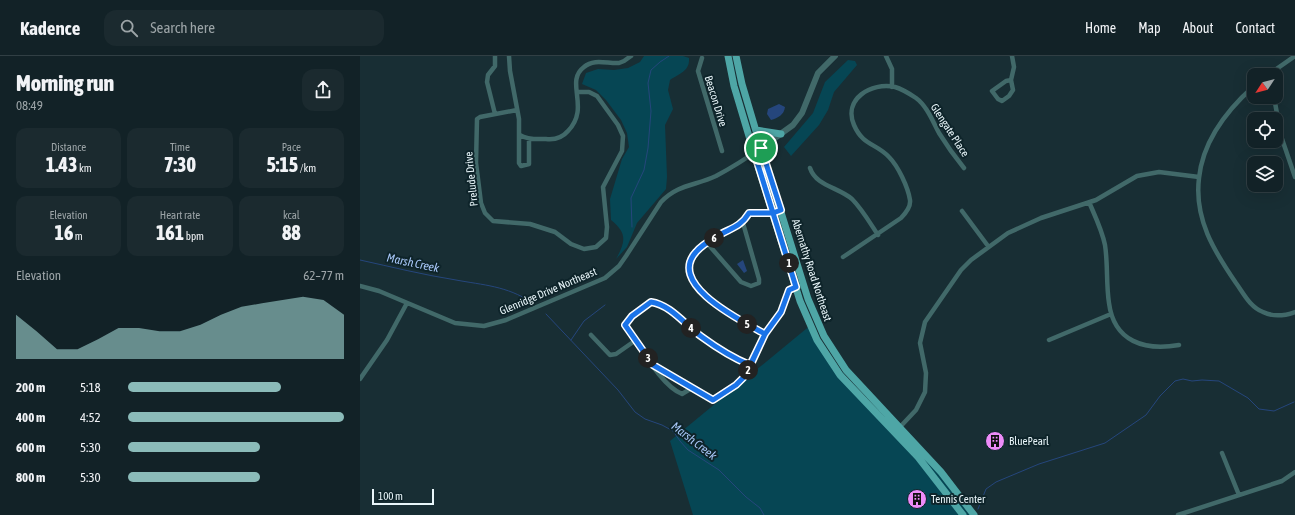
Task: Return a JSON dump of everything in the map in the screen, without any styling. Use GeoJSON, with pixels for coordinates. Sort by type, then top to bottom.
{"type":"FeatureCollection","features":[{"type":"Feature","properties":{"kind":"main road","name":"Abernathy Road Northeast"},"geometry":{"type":"LineString","coordinates":[[728,56],[734,86],[754,152],[796,287],[812,330],[833,366],[856,393],[918,457],[963,515]]}},
{"type":"Feature","properties":{"kind":"main road","name":"Abernathy Road Northeast"},"geometry":{"type":"LineString","coordinates":[[736,56],[742,84],[761,148],[804,285],[814,315],[833,352],[852,377],[941,472],[974,515]]}},
{"type":"Feature","properties":{"kind":"main road"},"geometry":{"type":"LineString","coordinates":[[756,130],[781,134]]}},
{"type":"Feature","properties":{"kind":"street"},"geometry":{"type":"LineString","coordinates":[[495,56],[495,66],[488,75],[487,82],[495,114],[517,110]]}},
{"type":"Feature","properties":{"kind":"street"},"geometry":{"type":"LineString","coordinates":[[509,56],[520,135],[519,163],[521,166],[529,164],[529,139]]}},
{"type":"Feature","properties":{"kind":"street"},"geometry":{"type":"LineString","coordinates":[[520,135],[529,139],[552,140],[567,133],[578,118],[576,80],[578,74],[584,66],[594,62],[620,63],[631,56]]}},
{"type":"Feature","properties":{"kind":"street","name":"Glenridge Drive Northeast"},"geometry":{"type":"LineString","coordinates":[[360,286],[379,291],[454,323],[484,326],[506,320],[605,278],[619,266],[661,202],[668,195],[686,185],[716,175],[761,148],[793,124],[802,113],[818,73],[835,56]]}},
{"type":"Feature","properties":{"kind":"street"},"geometry":{"type":"LineString","coordinates":[[1011,80],[1006,81],[992,91],[998,99],[1002,101],[1009,96],[1013,90],[1011,80],[1014,67],[1012,56]]}},
{"type":"Feature","properties":{"kind":"street"},"geometry":{"type":"LineString","coordinates":[[1279,68],[1295,56]]}},
{"type":"Feature","properties":{"kind":"street","name":"Beacon Drive"},"geometry":{"type":"LineString","coordinates":[[701,57],[698,71],[722,151]]}},
{"type":"Feature","properties":{"kind":"street"},"geometry":{"type":"LineString","coordinates":[[843,257],[878,235],[901,218],[907,212],[910,201],[904,182],[892,161],[889,157],[864,140],[856,130],[852,120],[851,112],[854,102],[861,93],[877,88],[892,87],[892,70],[886,57]]}},
{"type":"Feature","properties":{"kind":"street","name":"Glengate Place"},"geometry":{"type":"LineString","coordinates":[[892,87],[918,99],[925,107],[952,153],[964,168]]}},
{"type":"Feature","properties":{"kind":"street","name":"Prelude Drive"},"geometry":{"type":"LineString","coordinates":[[495,114],[477,119],[477,172],[482,208],[488,217],[499,223],[530,224],[555,232],[577,248],[592,249],[600,245],[607,234],[603,187],[606,178],[622,151],[623,136],[618,125],[597,96],[589,92],[577,92]]}},
{"type":"Feature","properties":{"kind":"street"},"geometry":{"type":"LineString","coordinates":[[1247,93],[1226,115],[1215,131],[1205,150],[1199,177],[1199,206],[1206,235],[1216,254],[1250,304],[1262,312],[1270,315],[1282,315],[1295,312]]}},
{"type":"Feature","properties":{"kind":"street"},"geometry":{"type":"LineString","coordinates":[[1275,104],[1281,136],[1295,177]]}},
{"type":"Feature","properties":{"kind":"street"},"geometry":{"type":"LineString","coordinates":[[810,168],[813,175],[818,180],[850,198],[878,235]]}},
{"type":"Feature","properties":{"kind":"street"},"geometry":{"type":"LineString","coordinates":[[900,427],[916,410],[925,392],[926,373],[920,343],[925,322],[961,270],[988,246],[1030,222],[1104,196],[1131,179],[1144,174],[1159,172],[1199,177]]}},
{"type":"Feature","properties":{"kind":"street"},"geometry":{"type":"LineString","coordinates":[[1089,202],[1105,244],[1111,314],[1121,331],[1137,343],[1156,348],[1179,345]]}},
{"type":"Feature","properties":{"kind":"street"},"geometry":{"type":"LineString","coordinates":[[765,334],[721,309],[694,283],[689,269],[690,262],[696,252],[716,237],[743,223],[749,213],[773,213],[781,210]]}},
{"type":"Feature","properties":{"kind":"street"},"geometry":{"type":"LineString","coordinates":[[962,211],[988,246]]}},
{"type":"Feature","properties":{"kind":"street"},"geometry":{"type":"LineString","coordinates":[[707,243],[740,282],[751,286],[759,283],[760,279],[743,223]]}},
{"type":"Feature","properties":{"kind":"street"},"geometry":{"type":"LineString","coordinates":[[653,365],[713,400],[736,385],[746,375],[765,334],[781,312],[789,290],[804,285]]}},
{"type":"Feature","properties":{"kind":"street"},"geometry":{"type":"LineString","coordinates":[[692,388],[682,394],[674,391],[661,379],[625,325],[632,316],[651,302],[662,304],[701,337],[738,360],[750,365]]}},
{"type":"Feature","properties":{"kind":"street"},"geometry":{"type":"LineString","coordinates":[[360,379],[387,340],[407,303]]}},
{"type":"Feature","properties":{"kind":"street"},"geometry":{"type":"LineString","coordinates":[[1049,340],[1111,314]]}},
{"type":"Feature","properties":{"kind":"street"},"geometry":{"type":"LineString","coordinates":[[591,335],[610,355],[616,354],[636,340]]}},
{"type":"Feature","properties":{"kind":"street"},"geometry":{"type":"LineString","coordinates":[[1222,453],[1239,495]]}},
{"type":"Feature","properties":{"kind":"street"},"geometry":{"type":"LineString","coordinates":[[1178,515],[1282,481],[1295,472]]}},
{"type":"Feature","properties":{"kind":"shaded area"},"geometry":{"type":"Polygon","coordinates":[[[644,56],[683,56],[689,58],[689,62],[684,71],[670,80],[668,90],[673,109],[665,125],[666,189],[637,223],[627,247],[616,259],[622,247],[623,238],[620,229],[611,220],[610,199],[622,159],[629,147],[627,133],[621,120],[606,100],[596,90],[582,84],[586,73],[598,69],[614,70],[628,68],[640,62],[644,56]]]}},
{"type":"Feature","properties":{"kind":"shaded area"},"geometry":{"type":"Polygon","coordinates":[[[848,60],[855,61],[857,65],[834,92],[828,110],[819,125],[791,156],[784,147],[813,113],[825,82],[848,60]]]}},
{"type":"Feature","properties":{"kind":"shaded area"},"geometry":{"type":"Polygon","coordinates":[[[812,324],[830,357],[868,404],[937,472],[970,515],[693,515],[670,441],[812,324]]]}},
{"type":"Feature","properties":{"kind":"water"},"geometry":{"type":"Polygon","coordinates":[[[779,104],[785,107],[782,114],[771,120],[767,114],[768,109],[779,104]]]}},
{"type":"Feature","properties":{"kind":"water"},"geometry":{"type":"Polygon","coordinates":[[[743,260],[747,271],[744,273],[737,264],[743,260]]]}},
{"type":"Feature","properties":{"kind":"waterway"},"geometry":{"type":"LineString","coordinates":[[632,227],[631,198],[644,170],[648,148],[651,111],[648,83],[651,70],[669,56]]}},
{"type":"Feature","properties":{"kind":"waterway","name":"Marsh Creek"},"geometry":{"type":"LineString","coordinates":[[360,260],[432,276],[504,289],[531,302]]}},
{"type":"Feature","properties":{"kind":"waterway"},"geometry":{"type":"LineString","coordinates":[[571,340],[584,321],[605,305]]}},
{"type":"Feature","properties":{"kind":"waterway","name":"Marsh Creek"},"geometry":{"type":"LineString","coordinates":[[546,314],[618,390],[635,412],[645,419],[673,431],[688,450],[719,470],[746,497],[760,508],[764,515]]}},
{"type":"Feature","properties":{"kind":"waterway"},"geometry":{"type":"LineString","coordinates":[[978,509],[986,489],[996,482],[1039,464],[1105,443],[1146,415],[1160,396],[1175,381],[1183,379],[1192,381],[1219,381],[1248,398],[1259,409],[1274,411],[1294,402]]}},
{"type":"Feature","properties":{"kind":"place","name":"BluePearl"},"geometry":{"type":"Point","coordinates":[995,441]}},
{"type":"Feature","properties":{"kind":"place","name":"Tennis Center"},"geometry":{"type":"Point","coordinates":[917,499]}},
{"type":"Feature","properties":{"kind":"route"},"geometry":{"type":"LineString","coordinates":[[761,148],[754,152],[773,213],[796,287],[789,290],[781,312],[765,334],[746,375],[736,385],[713,400],[653,365],[625,325],[632,316],[651,302],[662,304],[701,337],[738,360],[750,365],[765,334],[721,309],[694,283],[689,269],[690,262],[696,252],[716,237],[743,223],[749,213],[773,213],[781,210],[761,148]]}}]}
